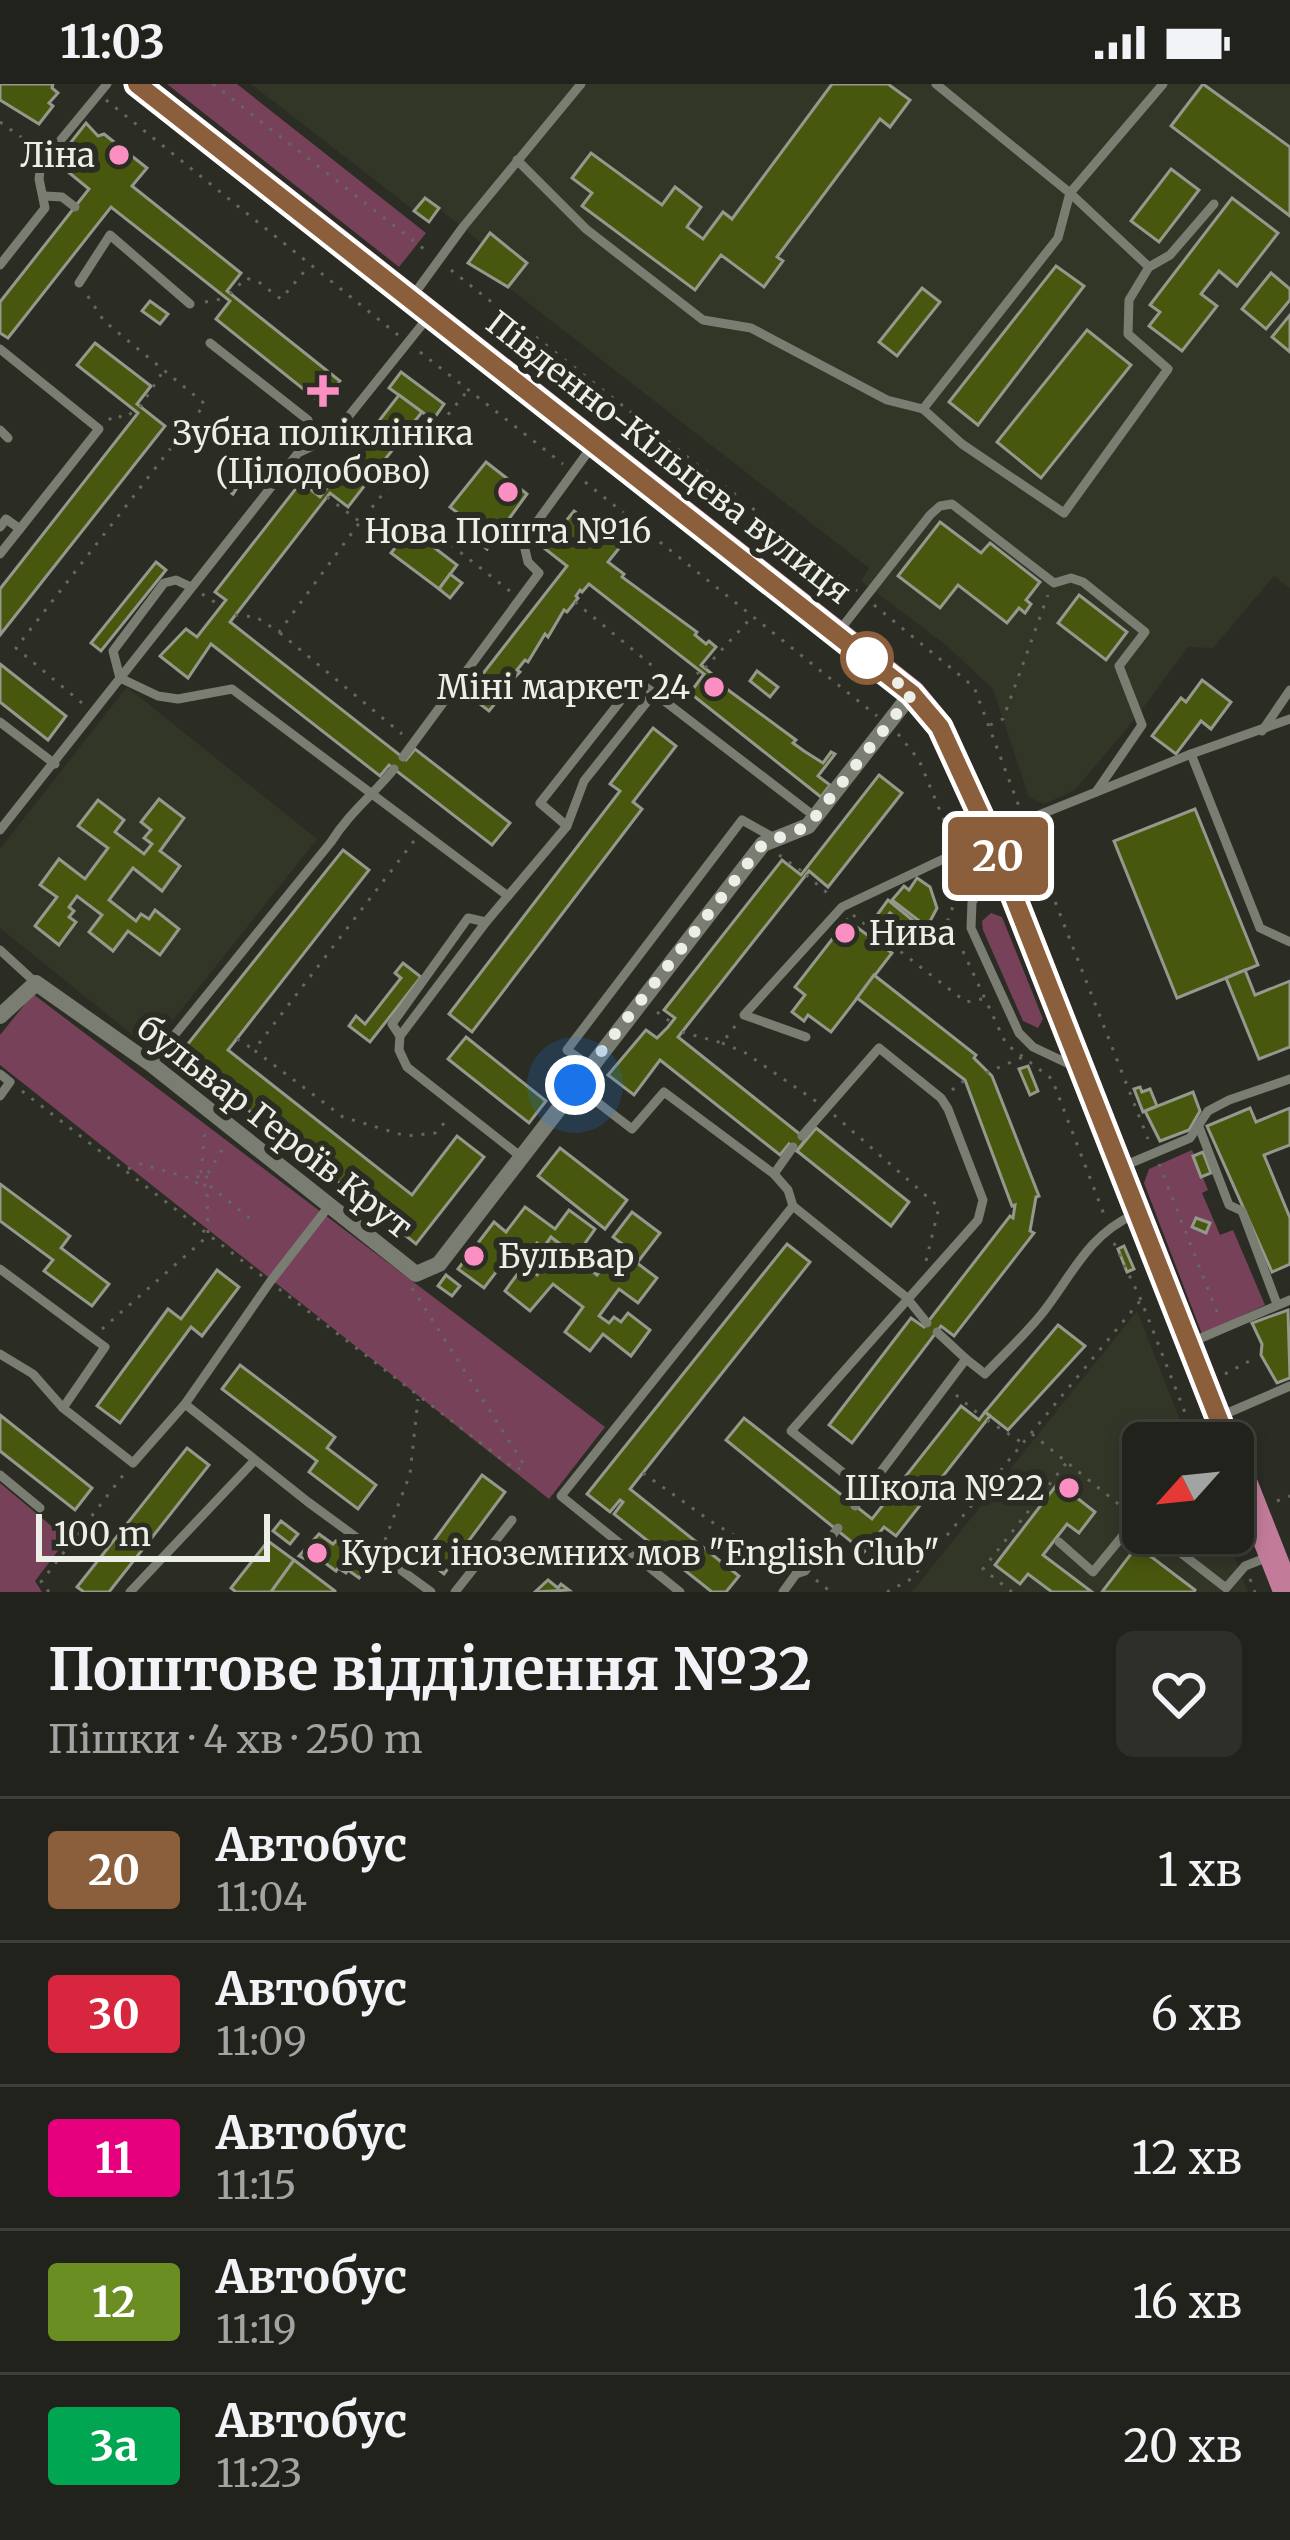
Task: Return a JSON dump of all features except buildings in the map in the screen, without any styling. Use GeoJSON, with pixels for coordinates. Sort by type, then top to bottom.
{"type":"FeatureCollection","features":[{"type":"Feature","properties":{"kind":"main road","name":"Південно-Кільцева вулиця"},"geometry":{"type":"LineString","coordinates":[[137,84],[912,694],[940,727],[995,849],[1121,1167],[1189,1343],[1212,1422]]}},
{"type":"Feature","properties":{"kind":"main road","name":"Південно-Кільцева вулиця"},"geometry":{"type":"LineString","coordinates":[[1254,1516],[1287,1592]]}},
{"type":"Feature","properties":{"kind":"street","name":"бульвар Героїв Крут"},"geometry":{"type":"LineString","coordinates":[[36,983],[151,1064],[416,1274],[439,1264],[640,1001],[769,842],[808,826],[912,694]]}},
{"type":"Feature","properties":{"kind":"street"},"geometry":{"type":"LineString","coordinates":[[0,1016],[36,983]]}},
{"type":"Feature","properties":{"kind":"lane"},"geometry":{"type":"LineString","coordinates":[[0,265],[45,208],[41,164],[107,84]]}},
{"type":"Feature","properties":{"kind":"lane"},"geometry":{"type":"LineString","coordinates":[[0,830],[298,453],[332,437],[407,342],[439,260],[581,84]]}},
{"type":"Feature","properties":{"kind":"lane"},"geometry":{"type":"LineString","coordinates":[[936,84],[1070,193],[1149,267]]}},
{"type":"Feature","properties":{"kind":"lane"},"geometry":{"type":"LineString","coordinates":[[923,409],[1058,238],[1070,193],[1162,84]]}},
{"type":"Feature","properties":{"kind":"lane"},"geometry":{"type":"LineString","coordinates":[[517,160],[586,230],[703,320],[751,328],[887,400],[923,409],[962,445],[1064,513],[1168,369],[1128,334],[1130,300],[1149,267],[1170,255],[1214,204]]}},
{"type":"Feature","properties":{"kind":"lane"},"geometry":{"type":"LineString","coordinates":[[45,196],[62,197],[75,207]]}},
{"type":"Feature","properties":{"kind":"lane"},"geometry":{"type":"LineString","coordinates":[[98,224],[190,304]]}},
{"type":"Feature","properties":{"kind":"lane"},"geometry":{"type":"LineString","coordinates":[[79,283],[110,235]]}},
{"type":"Feature","properties":{"kind":"lane"},"geometry":{"type":"LineString","coordinates":[[210,344],[308,420],[316,444]]}},
{"type":"Feature","properties":{"kind":"lane"},"geometry":{"type":"LineString","coordinates":[[0,349],[99,429],[0,554]]}},
{"type":"Feature","properties":{"kind":"lane"},"geometry":{"type":"LineString","coordinates":[[403,757],[539,573],[528,562],[523,541],[593,445]]}},
{"type":"Feature","properties":{"kind":"lane"},"geometry":{"type":"LineString","coordinates":[[836,634],[930,515],[946,504],[1054,583],[1071,578],[1083,582],[1145,632],[1119,666],[1142,725],[1096,792]]}},
{"type":"Feature","properties":{"kind":"lane"},"geometry":{"type":"LineString","coordinates":[[0,527],[6,518],[20,529]]}},
{"type":"Feature","properties":{"kind":"lane"},"geometry":{"type":"LineString","coordinates":[[120,678],[113,651],[164,583],[176,580],[190,587]]}},
{"type":"Feature","properties":{"kind":"lane"},"geometry":{"type":"LineString","coordinates":[[120,678],[158,696],[178,699],[232,689],[508,896]]}},
{"type":"Feature","properties":{"kind":"lane"},"geometry":{"type":"LineString","coordinates":[[567,826],[540,803],[637,680],[816,817]]}},
{"type":"Feature","properties":{"kind":"lane"},"geometry":{"type":"LineString","coordinates":[[1262,731],[1290,689]]}},
{"type":"Feature","properties":{"kind":"lane"},"geometry":{"type":"LineString","coordinates":[[521,1157],[406,1067],[399,1050],[400,1036],[486,922],[567,826],[584,781],[654,693]]}},
{"type":"Feature","properties":{"kind":"lane"},"geometry":{"type":"LineString","coordinates":[[1082,1069],[1053,1059],[1019,1033],[971,928],[972,902],[995,849],[1024,821],[1290,719]]}},
{"type":"Feature","properties":{"kind":"lane"},"geometry":{"type":"LineString","coordinates":[[0,722],[55,764]]}},
{"type":"Feature","properties":{"kind":"lane"},"geometry":{"type":"LineString","coordinates":[[1191,754],[1260,928],[1290,942]]}},
{"type":"Feature","properties":{"kind":"lane"},"geometry":{"type":"LineString","coordinates":[[151,1064],[331,842],[351,809],[373,795],[394,769]]}},
{"type":"Feature","properties":{"kind":"lane"},"geometry":{"type":"LineString","coordinates":[[590,1066],[567,1050],[742,820],[769,842]]}},
{"type":"Feature","properties":{"kind":"lane"},"geometry":{"type":"LineString","coordinates":[[806,1037],[743,1015],[842,907],[957,850],[995,849]]}},
{"type":"Feature","properties":{"kind":"lane"},"geometry":{"type":"LineString","coordinates":[[400,1036],[392,1024],[468,918],[486,922]]}},
{"type":"Feature","properties":{"kind":"lane"},"geometry":{"type":"LineString","coordinates":[[0,950],[36,983]]}},
{"type":"Feature","properties":{"kind":"lane"},"geometry":{"type":"LineString","coordinates":[[802,1136],[879,1048],[941,1098],[983,1200],[978,1220],[791,1431],[866,1491]]}},
{"type":"Feature","properties":{"kind":"lane"},"geometry":{"type":"LineString","coordinates":[[0,1074],[10,1082],[0,1096]]}},
{"type":"Feature","properties":{"kind":"lane"},"geometry":{"type":"LineString","coordinates":[[1121,1167],[1190,1138],[1208,1111],[1228,1100],[1290,1079]]}},
{"type":"Feature","properties":{"kind":"lane"},"geometry":{"type":"LineString","coordinates":[[575,1085],[632,1129],[664,1093],[774,1174],[788,1190],[793,1206],[906,1298],[927,1323]]}},
{"type":"Feature","properties":{"kind":"lane"},"geometry":{"type":"LineString","coordinates":[[1199,1126],[1229,1205],[1242,1211],[1277,1304]]}},
{"type":"Feature","properties":{"kind":"lane"},"geometry":{"type":"LineString","coordinates":[[774,1174],[793,1148]]}},
{"type":"Feature","properties":{"kind":"lane"},"geometry":{"type":"LineString","coordinates":[[0,1354],[33,1374],[63,1408],[133,1463],[184,1404],[329,1206]]}},
{"type":"Feature","properties":{"kind":"lane"},"geometry":{"type":"LineString","coordinates":[[680,1592],[561,1496],[793,1206]]}},
{"type":"Feature","properties":{"kind":"lane"},"geometry":{"type":"LineString","coordinates":[[938,1332],[985,1373],[1042,1312],[1089,1245],[1109,1226],[1138,1212]]}},
{"type":"Feature","properties":{"kind":"lane"},"geometry":{"type":"LineString","coordinates":[[0,1269],[105,1347],[63,1408]]}},
{"type":"Feature","properties":{"kind":"lane"},"geometry":{"type":"LineString","coordinates":[[1189,1343],[1290,1300]]}},
{"type":"Feature","properties":{"kind":"lane"},"geometry":{"type":"LineString","coordinates":[[855,1506],[966,1359]]}},
{"type":"Feature","properties":{"kind":"lane"},"geometry":{"type":"LineString","coordinates":[[1240,1422],[1290,1386]]}},
{"type":"Feature","properties":{"kind":"lane"},"geometry":{"type":"LineString","coordinates":[[184,1404],[431,1592]]}},
{"type":"Feature","properties":{"kind":"lane"},"geometry":{"type":"LineString","coordinates":[[130,1592],[255,1460]]}},
{"type":"Feature","properties":{"kind":"lane"},"geometry":{"type":"LineString","coordinates":[[0,1475],[40,1508]]}},
{"type":"Feature","properties":{"kind":"lane"},"geometry":{"type":"LineString","coordinates":[[455,1592],[512,1520]]}},
{"type":"Feature","properties":{"kind":"lane"},"geometry":{"type":"LineString","coordinates":[[783,1592],[838,1528]]}},
{"type":"Feature","properties":{"kind":"lane"},"geometry":{"type":"LineString","coordinates":[[1059,1542],[1093,1572],[1122,1539]]}},
{"type":"Feature","properties":{"kind":"lane"},"geometry":{"type":"LineString","coordinates":[[1183,1554],[1226,1588],[1245,1566],[1273,1555]]}},
{"type":"Feature","properties":{"kind":"path"},"geometry":{"type":"LineString","coordinates":[[213,84],[974,686],[1127,1093],[1223,1327]]}},
{"type":"Feature","properties":{"kind":"path"},"geometry":{"type":"LineString","coordinates":[[99,94],[889,725],[920,760],[964,879],[948,919],[1006,1044],[1052,1079],[1125,1270],[1208,1422]]}},
{"type":"Feature","properties":{"kind":"path"},"geometry":{"type":"LineString","coordinates":[[0,122],[41,153]]}},
{"type":"Feature","properties":{"kind":"path"},"geometry":{"type":"LineString","coordinates":[[190,304],[228,296],[246,278],[281,299],[310,265]]}},
{"type":"Feature","properties":{"kind":"path"},"geometry":{"type":"LineString","coordinates":[[79,283],[104,321],[205,404],[16,648],[93,712]]}},
{"type":"Feature","properties":{"kind":"path"},"geometry":{"type":"LineString","coordinates":[[99,429],[114,415],[125,418],[137,408],[164,370]]}},
{"type":"Feature","properties":{"kind":"path"},"geometry":{"type":"LineString","coordinates":[[279,632],[360,522],[469,389]]}},
{"type":"Feature","properties":{"kind":"path"},"geometry":{"type":"LineString","coordinates":[[288,468],[360,522]]}},
{"type":"Feature","properties":{"kind":"path"},"geometry":{"type":"LineString","coordinates":[[433,530],[518,598]]}},
{"type":"Feature","properties":{"kind":"path"},"geometry":{"type":"LineString","coordinates":[[990,725],[1003,719],[1054,583]]}},
{"type":"Feature","properties":{"kind":"path"},"geometry":{"type":"LineString","coordinates":[[190,587],[221,606]]}},
{"type":"Feature","properties":{"kind":"path"},"geometry":{"type":"LineString","coordinates":[[575,602],[672,682]]}},
{"type":"Feature","properties":{"kind":"path"},"geometry":{"type":"LineString","coordinates":[[235,615],[256,617],[279,632],[413,743]]}},
{"type":"Feature","properties":{"kind":"path"},"geometry":{"type":"LineString","coordinates":[[672,682],[703,670],[751,617]]}},
{"type":"Feature","properties":{"kind":"path"},"geometry":{"type":"LineString","coordinates":[[669,705],[672,682]]}},
{"type":"Feature","properties":{"kind":"path"},"geometry":{"type":"LineString","coordinates":[[254,1050],[422,831]]}},
{"type":"Feature","properties":{"kind":"path"},"geometry":{"type":"LineString","coordinates":[[769,842],[842,907],[965,1002],[984,998]]}},
{"type":"Feature","properties":{"kind":"path"},"geometry":{"type":"LineString","coordinates":[[640,1001],[671,1022]]}},
{"type":"Feature","properties":{"kind":"path"},"geometry":{"type":"LineString","coordinates":[[722,1043],[743,1015]]}},
{"type":"Feature","properties":{"kind":"path"},"geometry":{"type":"LineString","coordinates":[[682,1032],[744,1052],[825,1108],[939,1207],[919,1289]]}},
{"type":"Feature","properties":{"kind":"path"},"geometry":{"type":"LineString","coordinates":[[237,1039],[343,1117],[406,1136],[434,1133],[458,1109]]}},
{"type":"Feature","properties":{"kind":"path"},"geometry":{"type":"LineString","coordinates":[[986,1073],[1024,1057]]}},
{"type":"Feature","properties":{"kind":"path"},"geometry":{"type":"LineString","coordinates":[[941,1098],[965,1080]]}},
{"type":"Feature","properties":{"kind":"path"},"geometry":{"type":"LineString","coordinates":[[92,1338],[208,1236],[206,1129]]}},
{"type":"Feature","properties":{"kind":"path"},"geometry":{"type":"LineString","coordinates":[[125,1170],[140,1164],[194,1179],[204,1174],[225,1144]]}},
{"type":"Feature","properties":{"kind":"path"},"geometry":{"type":"LineString","coordinates":[[194,1179],[198,1187],[208,1186],[253,1222]]}},
{"type":"Feature","properties":{"kind":"path"},"geometry":{"type":"LineString","coordinates":[[416,1274],[412,1289],[525,1466],[516,1470]]}},
{"type":"Feature","properties":{"kind":"path"},"geometry":{"type":"LineString","coordinates":[[887,1592],[911,1579],[1141,1300]]}},
{"type":"Feature","properties":{"kind":"path"},"geometry":{"type":"LineString","coordinates":[[1217,1377],[1255,1358]]}},
{"type":"Feature","properties":{"kind":"path"},"geometry":{"type":"LineString","coordinates":[[944,1385],[984,1419],[1023,1443]]}},
{"type":"Feature","properties":{"kind":"path"},"geometry":{"type":"LineString","coordinates":[[379,1554],[410,1474],[418,1397]]}},
{"type":"Feature","properties":{"kind":"path"},"geometry":{"type":"LineString","coordinates":[[1031,1433],[1122,1504]]}},
{"type":"Feature","properties":{"kind":"path"},"geometry":{"type":"LineString","coordinates":[[1012,1592],[983,1569],[1066,1462]]}},
{"type":"Feature","properties":{"kind":"path"},"geometry":{"type":"LineString","coordinates":[[49,1592],[41,1582],[133,1463]]}},
{"type":"Feature","properties":{"kind":"path"},"geometry":{"type":"LineString","coordinates":[[643,1473],[712,1522],[831,1592]]}},
{"type":"Feature","properties":{"kind":"path"},"geometry":{"type":"LineString","coordinates":[[1269,1504],[1290,1496]]}},
{"type":"Feature","properties":{"kind":"shaded area"},"geometry":{"type":"Polygon","coordinates":[[[167,84],[237,84],[426,233],[399,267],[167,84]]]}},
{"type":"Feature","properties":{"kind":"shaded area"},"geometry":{"type":"Polygon","coordinates":[[[251,84],[1290,84],[1290,588],[1274,576],[1213,648],[1188,647],[1075,790],[1044,804],[1029,797],[993,689],[947,646],[861,581],[869,568],[508,287],[468,263],[482,244],[463,227],[439,209],[429,222],[251,84]]]}},
{"type":"Feature","properties":{"kind":"shaded area"},"geometry":{"type":"Polygon","coordinates":[[[127,687],[317,839],[150,1049],[0,928],[0,849],[127,687]]]}},
{"type":"Feature","properties":{"kind":"shaded area"},"geometry":{"type":"Polygon","coordinates":[[[991,913],[1002,917],[1043,1019],[1038,1028],[1023,1021],[983,930],[982,921],[991,913]]]}},
{"type":"Feature","properties":{"kind":"shaded area"},"geometry":{"type":"Polygon","coordinates":[[[33,994],[605,1427],[549,1499],[0,1065],[0,1035],[33,994]]]}},
{"type":"Feature","properties":{"kind":"shaded area"},"geometry":{"type":"Polygon","coordinates":[[[1192,1150],[1208,1190],[1202,1193],[1220,1235],[1233,1230],[1265,1305],[1202,1334],[1144,1183],[1149,1169],[1192,1150]]]}},
{"type":"Feature","properties":{"kind":"shaded area","name":"Школа №22"},"geometry":{"type":"Polygon","coordinates":[[[1137,1311],[1181,1422],[1122,1422],[1122,1554],[1233,1554],[1248,1592],[912,1592],[1137,1311]]]}},
{"type":"Feature","properties":{"kind":"shaded area"},"geometry":{"type":"Polygon","coordinates":[[[0,1483],[67,1539],[35,1581],[42,1592],[0,1592],[0,1483]]]}},
{"type":"Feature","properties":{"kind":"bus line","name":"20"},"geometry":{"type":"LineString","coordinates":[[137,84],[912,694],[940,727],[990,836],[1220,1422]]}},
{"type":"Feature","properties":{"kind":"place","name":"Ліна"},"geometry":{"type":"Point","coordinates":[119,155]}},
{"type":"Feature","properties":{"kind":"place","name":"Зубна поліклініка (Цілодобово)"},"geometry":{"type":"Point","coordinates":[323,391]}},
{"type":"Feature","properties":{"kind":"place","name":"Нова Пошта №16"},"geometry":{"type":"Point","coordinates":[508,492]}},
{"type":"Feature","properties":{"kind":"place","name":"Міні маркет 24"},"geometry":{"type":"Point","coordinates":[714,687]}},
{"type":"Feature","properties":{"kind":"place","name":"Нива"},"geometry":{"type":"Point","coordinates":[845,933]}},
{"type":"Feature","properties":{"kind":"place","name":"Бульвар"},"geometry":{"type":"Point","coordinates":[474,1256]}},
{"type":"Feature","properties":{"kind":"place","name":"Школа №22"},"geometry":{"type":"Point","coordinates":[1069,1488]}},
{"type":"Feature","properties":{"kind":"place","name":"Курси іноземних мов \"English Club\""},"geometry":{"type":"Point","coordinates":[317,1553]}},
{"type":"Feature","properties":{"kind":"route"},"geometry":{"type":"LineString","coordinates":[[575,1085],[763,844],[808,826],[912,694],[861,654],[867,658]]}}]}
